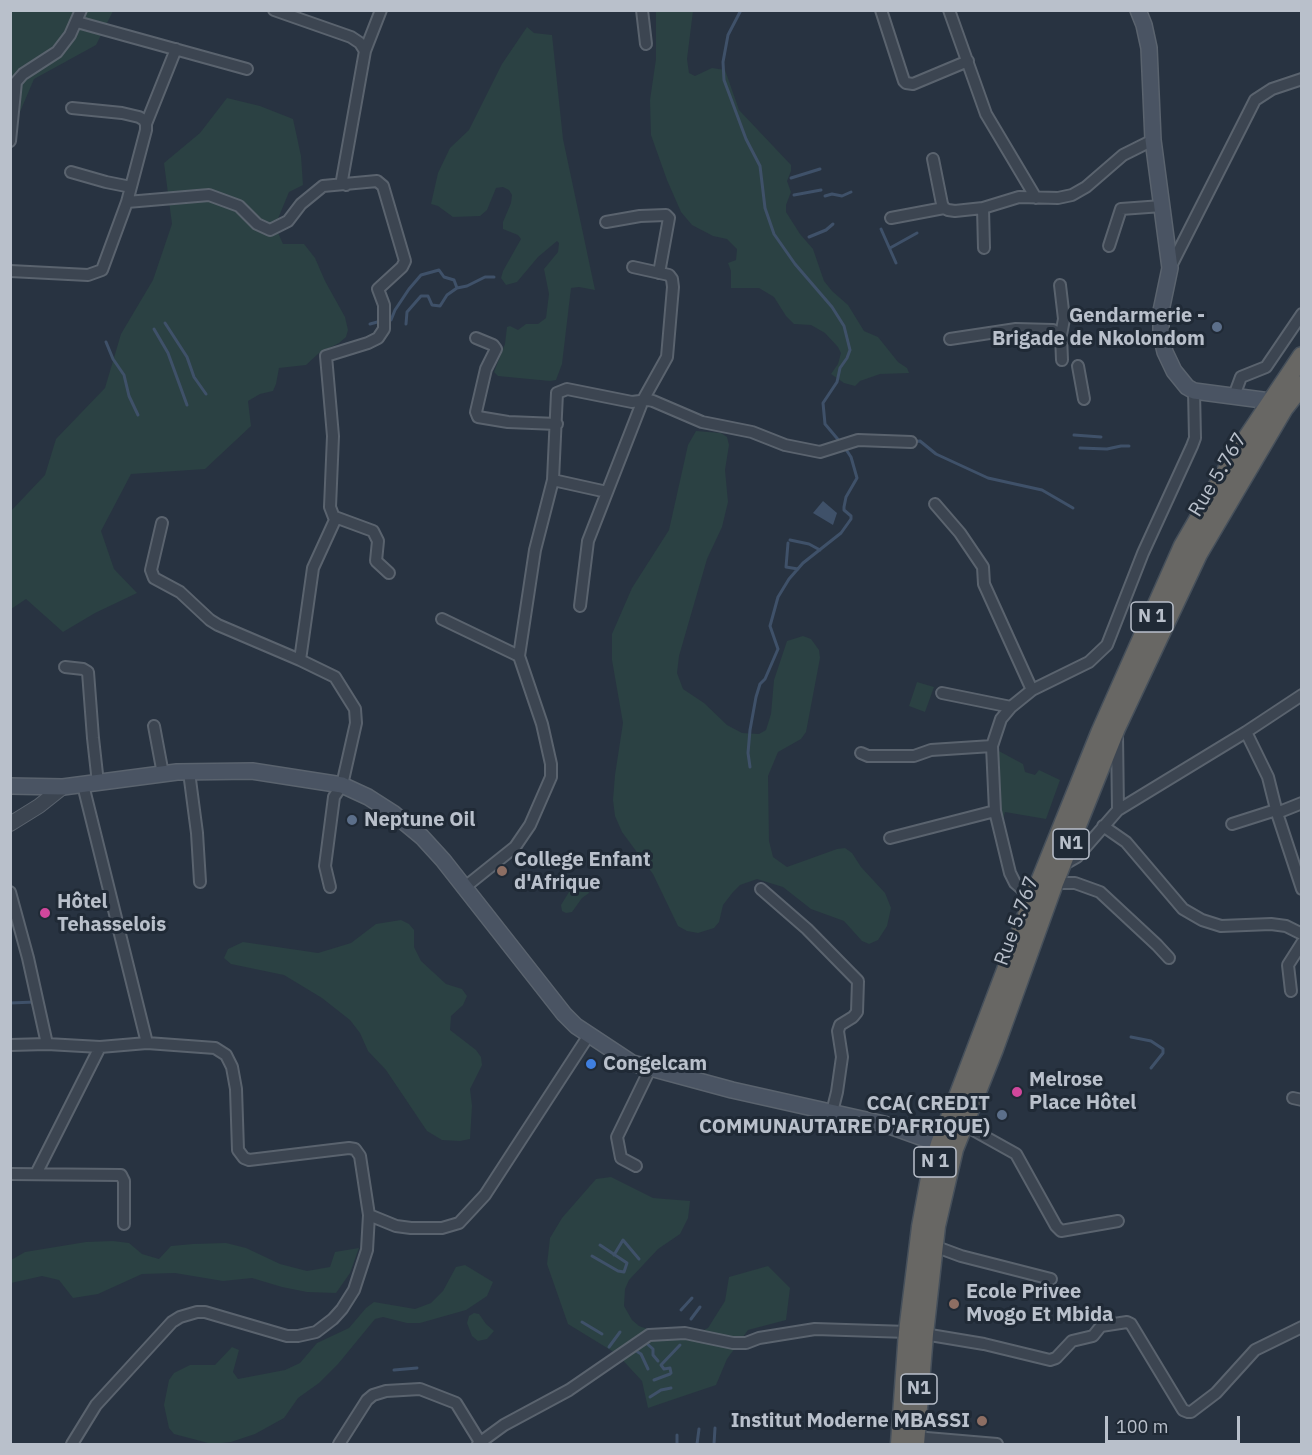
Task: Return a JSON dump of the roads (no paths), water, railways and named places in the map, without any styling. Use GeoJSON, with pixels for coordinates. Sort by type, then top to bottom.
{"type":"FeatureCollection","features":[{"type":"Feature","properties":{"kind":"highway","name":"N 1"},"geometry":{"type":"LineString","coordinates":[[916,1333],[921,1227],[930,1178],[947,1146],[1035,894],[1100,733],[1184,546],[1235,456],[1277,405],[1302,356]]}},
{"type":"Feature","properties":{"kind":"highway","name":"Rue 5.767"},"geometry":{"type":"LineString","coordinates":[[910,1442],[916,1333],[934,1246],[947,1146],[964,1125],[1054,883],[1116,728],[1198,554],[1277,405],[1302,385]]}},
{"type":"Feature","properties":{"kind":"main road"},"geometry":{"type":"LineString","coordinates":[[1138,10],[1149,48],[1153,140],[1170,268],[1161,311],[1161,335],[1165,352],[1174,371],[1187,387],[1194,391],[1277,405]]}},
{"type":"Feature","properties":{"kind":"main road"},"geometry":{"type":"LineString","coordinates":[[10,786],[63,787],[163,774],[252,771],[342,785],[368,797],[393,813],[422,837],[465,887],[564,1014],[589,1035],[632,1064],[732,1090],[884,1124],[947,1146]]}},
{"type":"Feature","properties":{"kind":"street"},"geometry":{"type":"LineString","coordinates":[[10,141],[16,82],[23,74],[57,52],[77,22],[81,10]]}},
{"type":"Feature","properties":{"kind":"street"},"geometry":{"type":"LineString","coordinates":[[274,10],[351,37],[360,43],[365,51]]}},
{"type":"Feature","properties":{"kind":"street"},"geometry":{"type":"LineString","coordinates":[[346,185],[342,180],[365,51],[381,10]]}},
{"type":"Feature","properties":{"kind":"street"},"geometry":{"type":"LineString","coordinates":[[642,10],[646,44]]}},
{"type":"Feature","properties":{"kind":"street"},"geometry":{"type":"LineString","coordinates":[[881,10],[906,83],[913,84],[968,61]]}},
{"type":"Feature","properties":{"kind":"street"},"geometry":{"type":"LineString","coordinates":[[949,10],[987,114],[1036,198]]}},
{"type":"Feature","properties":{"kind":"street"},"geometry":{"type":"LineString","coordinates":[[77,22],[247,69]]}},
{"type":"Feature","properties":{"kind":"street"},"geometry":{"type":"LineString","coordinates":[[10,271],[88,275],[102,270],[127,202],[146,124],[176,49]]}},
{"type":"Feature","properties":{"kind":"street"},"geometry":{"type":"LineString","coordinates":[[1170,268],[1254,100],[1272,89],[1302,79]]}},
{"type":"Feature","properties":{"kind":"street"},"geometry":{"type":"LineString","coordinates":[[72,108],[122,113],[139,117],[146,124]]}},
{"type":"Feature","properties":{"kind":"street"},"geometry":{"type":"LineString","coordinates":[[891,218],[944,208],[955,211],[983,208],[1019,197],[1072,195],[1086,187],[1123,155],[1153,140]]}},
{"type":"Feature","properties":{"kind":"street"},"geometry":{"type":"LineString","coordinates":[[933,159],[944,208]]}},
{"type":"Feature","properties":{"kind":"street"},"geometry":{"type":"LineString","coordinates":[[71,172],[131,187]]}},
{"type":"Feature","properties":{"kind":"street"},"geometry":{"type":"LineString","coordinates":[[127,202],[209,195],[239,206],[257,224],[270,230],[288,221],[301,204],[323,186],[377,181],[383,186],[405,261],[402,267],[378,289],[384,305],[384,329],[378,338],[368,343],[326,356],[333,436],[330,507],[335,517],[373,531],[378,541],[376,561],[389,573]]}},
{"type":"Feature","properties":{"kind":"street"},"geometry":{"type":"LineString","coordinates":[[1109,246],[1121,209],[1162,206]]}},
{"type":"Feature","properties":{"kind":"street"},"geometry":{"type":"LineString","coordinates":[[983,208],[984,248]]}},
{"type":"Feature","properties":{"kind":"street"},"geometry":{"type":"LineString","coordinates":[[606,222],[640,216],[666,215],[669,218],[659,273]]}},
{"type":"Feature","properties":{"kind":"street"},"geometry":{"type":"LineString","coordinates":[[580,606],[586,547],[644,400],[667,357],[673,284],[669,275],[633,267]]}},
{"type":"Feature","properties":{"kind":"street"},"geometry":{"type":"LineString","coordinates":[[1060,285],[1064,319],[1061,334],[1062,360]]}},
{"type":"Feature","properties":{"kind":"street"},"geometry":{"type":"LineString","coordinates":[[1234,396],[1241,377],[1266,367],[1302,314]]}},
{"type":"Feature","properties":{"kind":"street"},"geometry":{"type":"LineString","coordinates":[[950,339],[1016,329],[1053,330],[1061,334]]}},
{"type":"Feature","properties":{"kind":"street"},"geometry":{"type":"LineString","coordinates":[[477,338],[493,345],[496,349],[486,369],[476,412],[478,417],[508,422],[556,424]]}},
{"type":"Feature","properties":{"kind":"street"},"geometry":{"type":"LineString","coordinates":[[1078,366],[1084,399]]}},
{"type":"Feature","properties":{"kind":"street"},"geometry":{"type":"LineString","coordinates":[[465,887],[515,847],[530,825],[551,777],[551,764],[542,724],[519,656],[535,550],[553,480],[556,397],[562,390],[567,389],[632,402],[653,401],[702,422],[752,432],[785,445],[820,452],[852,441],[911,442]]}},
{"type":"Feature","properties":{"kind":"street"},"geometry":{"type":"LineString","coordinates":[[1035,894],[1023,890],[1015,883],[1010,873],[995,811],[992,746],[1001,719],[1011,707],[1032,690],[1089,662],[1107,645],[1143,553],[1195,438],[1194,391]]}},
{"type":"Feature","properties":{"kind":"street"},"geometry":{"type":"LineString","coordinates":[[553,480],[607,492]]}},
{"type":"Feature","properties":{"kind":"street"},"geometry":{"type":"LineString","coordinates":[[935,504],[960,533],[983,567],[984,584],[1032,690]]}},
{"type":"Feature","properties":{"kind":"street"},"geometry":{"type":"LineString","coordinates":[[300,660],[313,568],[335,517]]}},
{"type":"Feature","properties":{"kind":"street"},"geometry":{"type":"LineString","coordinates":[[162,523],[151,570],[154,578],[180,592],[218,625],[300,660],[339,681],[355,709],[357,723],[342,785],[334,797],[326,857],[326,874],[330,887]]}},
{"type":"Feature","properties":{"kind":"street"},"geometry":{"type":"LineString","coordinates":[[442,619],[519,656]]}},
{"type":"Feature","properties":{"kind":"street"},"geometry":{"type":"LineString","coordinates":[[65,667],[83,669],[88,672],[93,738],[91,784],[147,1043]]}},
{"type":"Feature","properties":{"kind":"street"},"geometry":{"type":"LineString","coordinates":[[942,693],[1011,707]]}},
{"type":"Feature","properties":{"kind":"street"},"geometry":{"type":"LineString","coordinates":[[1063,865],[1077,857],[1118,810],[1302,695]]}},
{"type":"Feature","properties":{"kind":"street"},"geometry":{"type":"LineString","coordinates":[[154,726],[163,774]]}},
{"type":"Feature","properties":{"kind":"street"},"geometry":{"type":"LineString","coordinates":[[1116,728],[1118,810]]}},
{"type":"Feature","properties":{"kind":"street"},"geometry":{"type":"LineString","coordinates":[[1246,732],[1268,777],[1276,812],[1302,888]]}},
{"type":"Feature","properties":{"kind":"street"},"geometry":{"type":"LineString","coordinates":[[861,753],[868,756],[914,756],[931,750],[992,746]]}},
{"type":"Feature","properties":{"kind":"street"},"geometry":{"type":"LineString","coordinates":[[189,772],[197,833],[200,882]]}},
{"type":"Feature","properties":{"kind":"street"},"geometry":{"type":"LineString","coordinates":[[10,824],[39,806],[63,787]]}},
{"type":"Feature","properties":{"kind":"street"},"geometry":{"type":"LineString","coordinates":[[1232,824],[1302,804]]}},
{"type":"Feature","properties":{"kind":"street"},"geometry":{"type":"LineString","coordinates":[[890,838],[995,811]]}},
{"type":"Feature","properties":{"kind":"street"},"geometry":{"type":"LineString","coordinates":[[1103,826],[1126,842],[1183,909],[1202,920],[1221,926],[1271,924],[1286,926],[1302,934]]}},
{"type":"Feature","properties":{"kind":"street"},"geometry":{"type":"LineString","coordinates":[[1054,883],[1075,883],[1100,892],[1169,958]]}},
{"type":"Feature","properties":{"kind":"street"},"geometry":{"type":"LineString","coordinates":[[761,889],[807,929],[858,981],[857,1012],[854,1017],[840,1025],[838,1031],[842,1057],[832,1112]]}},
{"type":"Feature","properties":{"kind":"street"},"geometry":{"type":"LineString","coordinates":[[10,892],[28,958],[47,1044]]}},
{"type":"Feature","properties":{"kind":"street"},"geometry":{"type":"LineString","coordinates":[[1291,991],[1288,965],[1302,943]]}},
{"type":"Feature","properties":{"kind":"street"},"geometry":{"type":"LineString","coordinates":[[369,1215],[396,1226],[411,1228],[442,1228],[459,1223],[485,1196],[589,1035]]}},
{"type":"Feature","properties":{"kind":"street"},"geometry":{"type":"LineString","coordinates":[[10,1045],[47,1044],[100,1047],[147,1043],[215,1048],[226,1055],[232,1067],[236,1089],[238,1150],[244,1158],[249,1160],[355,1149],[360,1156],[369,1215],[367,1250],[357,1281],[342,1309],[324,1326],[307,1335],[287,1336],[206,1312],[180,1317],[172,1322],[96,1405],[72,1444]]}},
{"type":"Feature","properties":{"kind":"street"},"geometry":{"type":"LineString","coordinates":[[36,1174],[100,1047]]}},
{"type":"Feature","properties":{"kind":"street"},"geometry":{"type":"LineString","coordinates":[[636,1166],[621,1158],[616,1137],[650,1069]]}},
{"type":"Feature","properties":{"kind":"street"},"geometry":{"type":"LineString","coordinates":[[964,1125],[1016,1154],[1061,1231],[1118,1221]]}},
{"type":"Feature","properties":{"kind":"street"},"geometry":{"type":"LineString","coordinates":[[10,1174],[121,1174],[124,1181],[124,1224]]}},
{"type":"Feature","properties":{"kind":"street"},"geometry":{"type":"LineString","coordinates":[[934,1246],[961,1256],[1051,1279]]}},
{"type":"Feature","properties":{"kind":"street"},"geometry":{"type":"LineString","coordinates":[[339,1444],[367,1400],[373,1395],[386,1391],[420,1389],[456,1403],[479,1443],[504,1425],[569,1390],[649,1335],[685,1333],[746,1343],[759,1338],[815,1329],[916,1333],[984,1344],[1050,1359],[1056,1358],[1072,1341],[1093,1336],[1101,1326],[1127,1322],[1131,1324],[1183,1410],[1191,1412],[1216,1394],[1256,1350],[1302,1327]]}},
{"type":"Feature","properties":{"kind":"street"},"geometry":{"type":"LineString","coordinates":[[910,1442],[997,1444]]}},
{"type":"Feature","properties":{"kind":"water"},"geometry":{"type":"Polygon","coordinates":[[[823,501],[837,513],[833,525],[813,513],[823,501]]]}},
{"type":"Feature","properties":{"kind":"waterway"},"geometry":{"type":"LineString","coordinates":[[741,10],[728,35],[723,62],[724,80],[746,139],[760,166],[765,208],[774,234],[795,264],[832,307],[844,326],[850,350],[840,368],[837,382],[823,403],[825,424],[841,443]]}},
{"type":"Feature","properties":{"kind":"waterway"},"geometry":{"type":"LineString","coordinates":[[791,178],[820,169]]}},
{"type":"Feature","properties":{"kind":"waterway"},"geometry":{"type":"LineString","coordinates":[[794,195],[821,190]]}},
{"type":"Feature","properties":{"kind":"waterway"},"geometry":{"type":"LineString","coordinates":[[825,196],[832,194],[842,196],[851,192]]}},
{"type":"Feature","properties":{"kind":"waterway"},"geometry":{"type":"LineString","coordinates":[[809,237],[826,230],[833,224]]}},
{"type":"Feature","properties":{"kind":"waterway"},"geometry":{"type":"LineString","coordinates":[[881,229],[896,263]]}},
{"type":"Feature","properties":{"kind":"waterway"},"geometry":{"type":"LineString","coordinates":[[890,248],[917,233]]}},
{"type":"Feature","properties":{"kind":"waterway"},"geometry":{"type":"LineString","coordinates":[[387,322],[391,320],[395,310],[421,275],[439,270],[444,277],[454,280],[457,288]]}},
{"type":"Feature","properties":{"kind":"waterway"},"geometry":{"type":"LineString","coordinates":[[406,324],[407,312],[421,296],[428,296],[432,305],[440,306],[447,295],[457,288],[485,277],[494,277]]}},
{"type":"Feature","properties":{"kind":"waterway"},"geometry":{"type":"LineString","coordinates":[[370,324],[381,321]]}},
{"type":"Feature","properties":{"kind":"waterway"},"geometry":{"type":"LineString","coordinates":[[165,323],[187,357],[194,377],[206,394]]}},
{"type":"Feature","properties":{"kind":"waterway"},"geometry":{"type":"LineString","coordinates":[[154,329],[168,353],[187,405]]}},
{"type":"Feature","properties":{"kind":"waterway"},"geometry":{"type":"LineString","coordinates":[[106,342],[113,359],[124,375],[129,396],[138,415]]}},
{"type":"Feature","properties":{"kind":"waterway"},"geometry":{"type":"LineString","coordinates":[[1074,435],[1101,437]]}},
{"type":"Feature","properties":{"kind":"waterway"},"geometry":{"type":"LineString","coordinates":[[912,442],[920,441],[936,454],[988,478],[1042,490],[1073,508]]}},
{"type":"Feature","properties":{"kind":"waterway"},"geometry":{"type":"LineString","coordinates":[[1080,448],[1107,449],[1129,446]]}},
{"type":"Feature","properties":{"kind":"waterway"},"geometry":{"type":"LineString","coordinates":[[750,767],[748,753],[756,697],[778,649],[770,626],[778,597],[789,579],[803,563],[841,533],[851,519],[844,507],[846,497],[857,478],[851,457],[845,448]]}},
{"type":"Feature","properties":{"kind":"waterway"},"geometry":{"type":"LineString","coordinates":[[790,540],[809,544],[820,550]]}},
{"type":"Feature","properties":{"kind":"waterway"},"geometry":{"type":"LineString","coordinates":[[788,543],[786,567],[798,569]]}},
{"type":"Feature","properties":{"kind":"waterway"},"geometry":{"type":"LineString","coordinates":[[10,1003],[35,1002]]}},
{"type":"Feature","properties":{"kind":"waterway"},"geometry":{"type":"LineString","coordinates":[[1131,1037],[1151,1041],[1163,1049],[1163,1053],[1151,1068]]}},
{"type":"Feature","properties":{"kind":"waterway"},"geometry":{"type":"LineString","coordinates":[[614,1255],[623,1240],[639,1259]]}},
{"type":"Feature","properties":{"kind":"waterway"},"geometry":{"type":"LineString","coordinates":[[592,1256],[624,1272],[627,1263],[600,1245]]}},
{"type":"Feature","properties":{"kind":"waterway"},"geometry":{"type":"LineString","coordinates":[[681,1310],[692,1298]]}},
{"type":"Feature","properties":{"kind":"waterway"},"geometry":{"type":"LineString","coordinates":[[691,1319],[700,1307]]}},
{"type":"Feature","properties":{"kind":"waterway"},"geometry":{"type":"LineString","coordinates":[[582,1322],[602,1334]]}},
{"type":"Feature","properties":{"kind":"waterway"},"geometry":{"type":"LineString","coordinates":[[609,1347],[620,1332]]}},
{"type":"Feature","properties":{"kind":"waterway"},"geometry":{"type":"LineString","coordinates":[[644,1341],[653,1349],[653,1355],[658,1361]]}},
{"type":"Feature","properties":{"kind":"waterway"},"geometry":{"type":"LineString","coordinates":[[671,1373],[670,1368],[664,1369],[661,1365],[680,1345]]}},
{"type":"Feature","properties":{"kind":"waterway"},"geometry":{"type":"LineString","coordinates":[[633,1349],[641,1354],[648,1369]]}},
{"type":"Feature","properties":{"kind":"waterway"},"geometry":{"type":"LineString","coordinates":[[394,1370],[417,1368]]}},
{"type":"Feature","properties":{"kind":"waterway"},"geometry":{"type":"LineString","coordinates":[[654,1380],[670,1374]]}},
{"type":"Feature","properties":{"kind":"waterway"},"geometry":{"type":"LineString","coordinates":[[650,1397],[661,1390],[671,1388]]}},
{"type":"Feature","properties":{"kind":"waterway"},"geometry":{"type":"LineString","coordinates":[[714,1444],[715,1428]]}},
{"type":"Feature","properties":{"kind":"waterway"},"geometry":{"type":"LineString","coordinates":[[697,1444],[699,1429]]}},
{"type":"Feature","properties":{"kind":"waterway"},"geometry":{"type":"LineString","coordinates":[[677,1435],[677,1444]]}},
{"type":"Feature","properties":{"kind":"place","name":"Gendarmerie - Brigade de Nkolondom"},"geometry":{"type":"Point","coordinates":[1217,327]}},
{"type":"Feature","properties":{"kind":"place","name":"Neptune Oil"},"geometry":{"type":"Point","coordinates":[352,820]}},
{"type":"Feature","properties":{"kind":"place","name":"College Enfant d'Afrique"},"geometry":{"type":"Point","coordinates":[502,871]}},
{"type":"Feature","properties":{"kind":"place","name":"Hôtel Tehasselois"},"geometry":{"type":"Point","coordinates":[45,913]}},
{"type":"Feature","properties":{"kind":"place","name":"Congelcam"},"geometry":{"type":"Point","coordinates":[591,1064]}},
{"type":"Feature","properties":{"kind":"place","name":"Melrose Place Hôtel"},"geometry":{"type":"Point","coordinates":[1017,1092]}},
{"type":"Feature","properties":{"kind":"place","name":"CCA( CREDIT COMMUNAUTAIRE D'AFRIQUE)"},"geometry":{"type":"Point","coordinates":[1002,1115]}},
{"type":"Feature","properties":{"kind":"place","name":"Ecole Privee Mvogo Et Mbida"},"geometry":{"type":"Point","coordinates":[954,1304]}},
{"type":"Feature","properties":{"kind":"place","name":"Institut Moderne MBASSI"},"geometry":{"type":"Point","coordinates":[982,1421]}}]}
